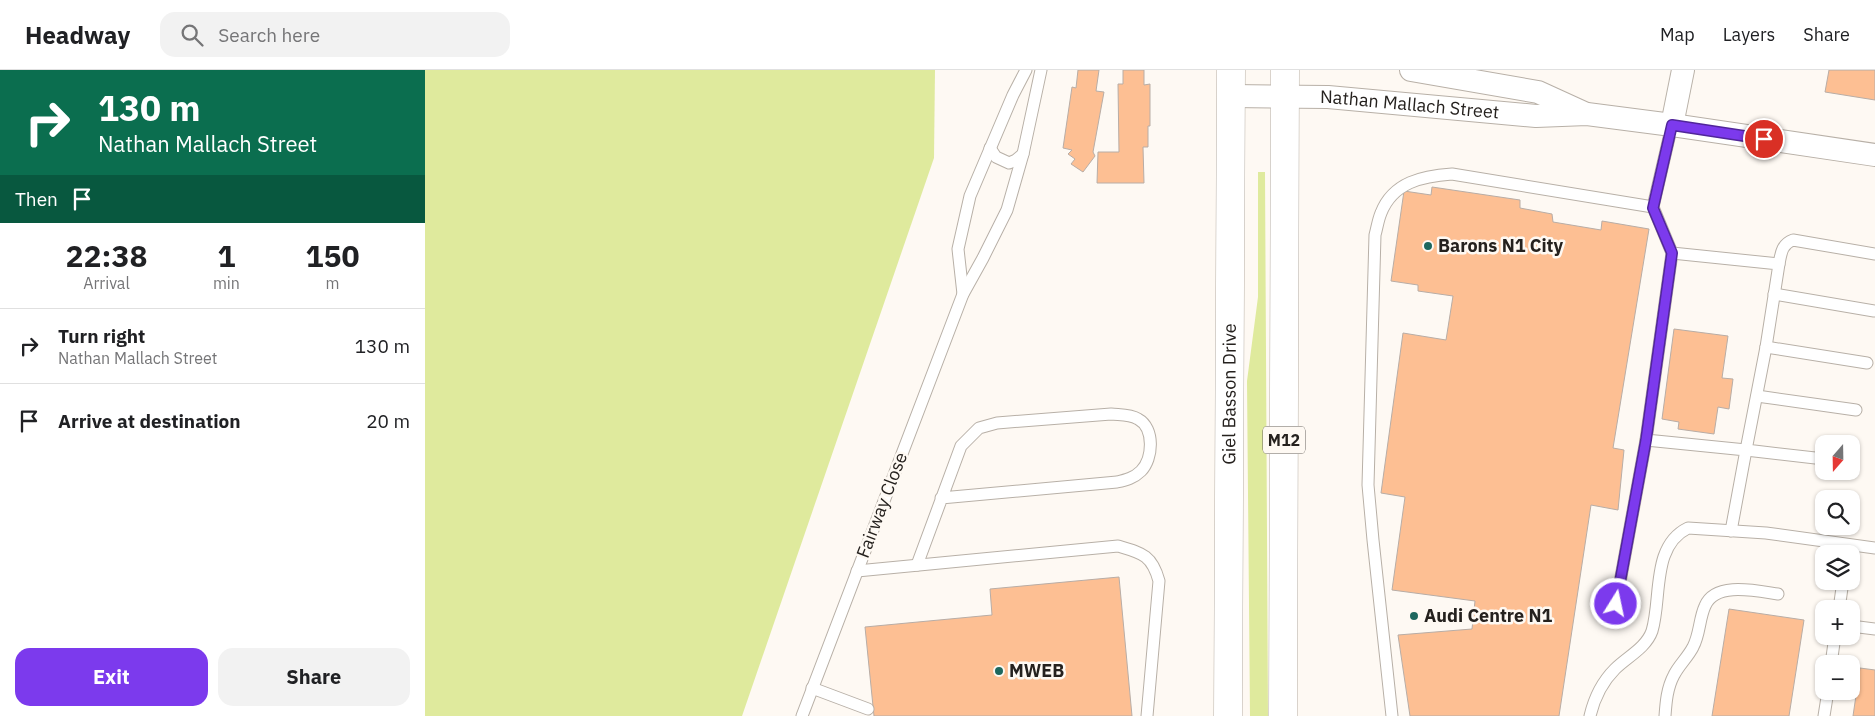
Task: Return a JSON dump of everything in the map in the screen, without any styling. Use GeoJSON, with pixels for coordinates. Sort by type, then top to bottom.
{"type":"FeatureCollection","features":[{"type":"Feature","properties":{"kind":"main road","name":"M12"},"geometry":{"type":"LineString","coordinates":[[1283,716],[1285,70]]}},
{"type":"Feature","properties":{"kind":"main road","name":"Giel Basson Drive"},"geometry":{"type":"LineString","coordinates":[[1228,716],[1232,83]]}},
{"type":"Feature","properties":{"kind":"street","name":"Nathan Mallach Street"},"geometry":{"type":"LineString","coordinates":[[1411,70],[1538,92],[1587,114]]}},
{"type":"Feature","properties":{"kind":"street"},"geometry":{"type":"LineString","coordinates":[[1672,125],[1683,70]]}},
{"type":"Feature","properties":{"kind":"street","name":"Nathan Mallach Street"},"geometry":{"type":"LineString","coordinates":[[1232,83],[1285,97],[1328,97],[1536,116],[1587,114],[1875,155]]}},
{"type":"Feature","properties":{"kind":"lane","name":"Fairway Close"},"geometry":{"type":"LineString","coordinates":[[963,294],[958,249],[970,196],[1013,95],[1027,70]]}},
{"type":"Feature","properties":{"kind":"lane","name":"Fairway Close"},"geometry":{"type":"LineString","coordinates":[[802,716],[963,294],[1007,210],[1023,154],[1041,70]]}},
{"type":"Feature","properties":{"kind":"lane"},"geometry":{"type":"LineString","coordinates":[[1616,604],[1646,440],[1672,253],[1653,208],[1672,125]]}},
{"type":"Feature","properties":{"kind":"lane"},"geometry":{"type":"LineString","coordinates":[[990,148],[996,157],[1009,163],[1023,154]]}},
{"type":"Feature","properties":{"kind":"lane"},"geometry":{"type":"LineString","coordinates":[[1392,716],[1369,485],[1375,236],[1381,213],[1388,200],[1399,189],[1412,181],[1428,176],[1452,174],[1653,208]]}},
{"type":"Feature","properties":{"kind":"lane"},"geometry":{"type":"LineString","coordinates":[[1731,531],[1783,247],[1793,240],[1875,254]]}},
{"type":"Feature","properties":{"kind":"lane"},"geometry":{"type":"LineString","coordinates":[[1672,253],[1779,264]]}},
{"type":"Feature","properties":{"kind":"lane"},"geometry":{"type":"LineString","coordinates":[[1774,294],[1874,311]]}},
{"type":"Feature","properties":{"kind":"lane"},"geometry":{"type":"LineString","coordinates":[[1766,347],[1867,363]]}},
{"type":"Feature","properties":{"kind":"lane"},"geometry":{"type":"LineString","coordinates":[[1757,396],[1856,410]]}},
{"type":"Feature","properties":{"kind":"lane"},"geometry":{"type":"LineString","coordinates":[[917,565],[941,498],[961,446],[979,428],[997,423],[1111,414],[1139,419],[1147,427],[1150,439],[1149,460],[1142,470],[1132,478],[1117,482],[941,498]]}},
{"type":"Feature","properties":{"kind":"lane"},"geometry":{"type":"LineString","coordinates":[[1646,440],[1815,458]]}},
{"type":"Feature","properties":{"kind":"lane"},"geometry":{"type":"LineString","coordinates":[[1590,716],[1594,702],[1614,670],[1642,647],[1651,633],[1663,557],[1671,540],[1679,532],[1688,528],[1766,533],[1828,545]]}},
{"type":"Feature","properties":{"kind":"lane"},"geometry":{"type":"LineString","coordinates":[[857,571],[1118,546],[1138,552],[1148,557],[1156,568],[1159,580],[1147,716]]}},
{"type":"Feature","properties":{"kind":"lane"},"geometry":{"type":"LineString","coordinates":[[1860,549],[1875,548]]}},
{"type":"Feature","properties":{"kind":"lane"},"geometry":{"type":"LineString","coordinates":[[1665,716],[1667,691],[1674,675],[1693,648],[1698,636],[1705,605],[1721,592],[1745,588],[1778,594]]}},
{"type":"Feature","properties":{"kind":"lane"},"geometry":{"type":"LineString","coordinates":[[1860,627],[1875,629]]}},
{"type":"Feature","properties":{"kind":"lane"},"geometry":{"type":"LineString","coordinates":[[812,688],[868,709]]}},
{"type":"Feature","properties":{"kind":"lane"},"geometry":{"type":"LineString","coordinates":[[1824,716],[1827,700]]}},
{"type":"Feature","properties":{"kind":"green space"},"geometry":{"type":"Polygon","coordinates":[[[425,70],[935,70],[934,158],[742,716],[425,716],[425,70]]]}},
{"type":"Feature","properties":{"kind":"green space"},"geometry":{"type":"Polygon","coordinates":[[[1258,172],[1265,172],[1268,716],[1250,716],[1247,381],[1258,297],[1258,172]]]}},
{"type":"Feature","properties":{"kind":"building"},"geometry":{"type":"Polygon","coordinates":[[[1078,70],[1099,70],[1096,91],[1104,92],[1093,152],[1095,156],[1083,172],[1071,164],[1075,159],[1068,154],[1072,150],[1063,148],[1072,87],[1076,88],[1078,70]]]}},
{"type":"Feature","properties":{"kind":"building"},"geometry":{"type":"Polygon","coordinates":[[[1123,70],[1144,70],[1144,85],[1150,84],[1148,147],[1143,147],[1144,183],[1097,183],[1098,152],[1119,152],[1118,84],[1123,84],[1123,70]]]}},
{"type":"Feature","properties":{"kind":"building"},"geometry":{"type":"Polygon","coordinates":[[[1829,70],[1875,70],[1875,100],[1825,92],[1829,70]]]}},
{"type":"Feature","properties":{"kind":"building"},"geometry":{"type":"Polygon","coordinates":[[[1432,187],[1520,200],[1520,208],[1552,214],[1553,222],[1601,230],[1602,221],[1649,229],[1613,448],[1624,450],[1618,510],[1591,505],[1559,716],[1410,716],[1398,635],[1472,629],[1475,601],[1392,590],[1405,497],[1381,493],[1403,333],[1446,340],[1453,296],[1418,291],[1418,285],[1391,281],[1404,191],[1431,195],[1432,187]]]}},
{"type":"Feature","properties":{"kind":"building"},"geometry":{"type":"Polygon","coordinates":[[[1674,329],[1728,336],[1722,378],[1733,379],[1729,409],[1718,407],[1714,434],[1678,429],[1679,422],[1662,419],[1674,329]]]}},
{"type":"Feature","properties":{"kind":"building","name":"MWEB"},"geometry":{"type":"Polygon","coordinates":[[[1119,577],[1132,716],[874,716],[865,627],[992,615],[990,589],[1119,577]]]}},
{"type":"Feature","properties":{"kind":"building"},"geometry":{"type":"Polygon","coordinates":[[[1729,609],[1804,620],[1789,716],[1712,716],[1729,609]]]}},
{"type":"Feature","properties":{"kind":"building"},"geometry":{"type":"Polygon","coordinates":[[[1860,668],[1875,670],[1875,716],[1853,716],[1855,700],[1860,700],[1860,668]]]}},
{"type":"Feature","properties":{"kind":"place","name":"Barons N1 City"},"geometry":{"type":"Point","coordinates":[1428,246]}},
{"type":"Feature","properties":{"kind":"place","name":"Audi Centre N1"},"geometry":{"type":"Point","coordinates":[1414,616]}},
{"type":"Feature","properties":{"kind":"place","name":"MWEB"},"geometry":{"type":"Point","coordinates":[999,671]}},
{"type":"Feature","properties":{"kind":"route"},"geometry":{"type":"LineString","coordinates":[[1616,604],[1646,440],[1672,253],[1653,208],[1672,125],[1764,139]]}}]}
